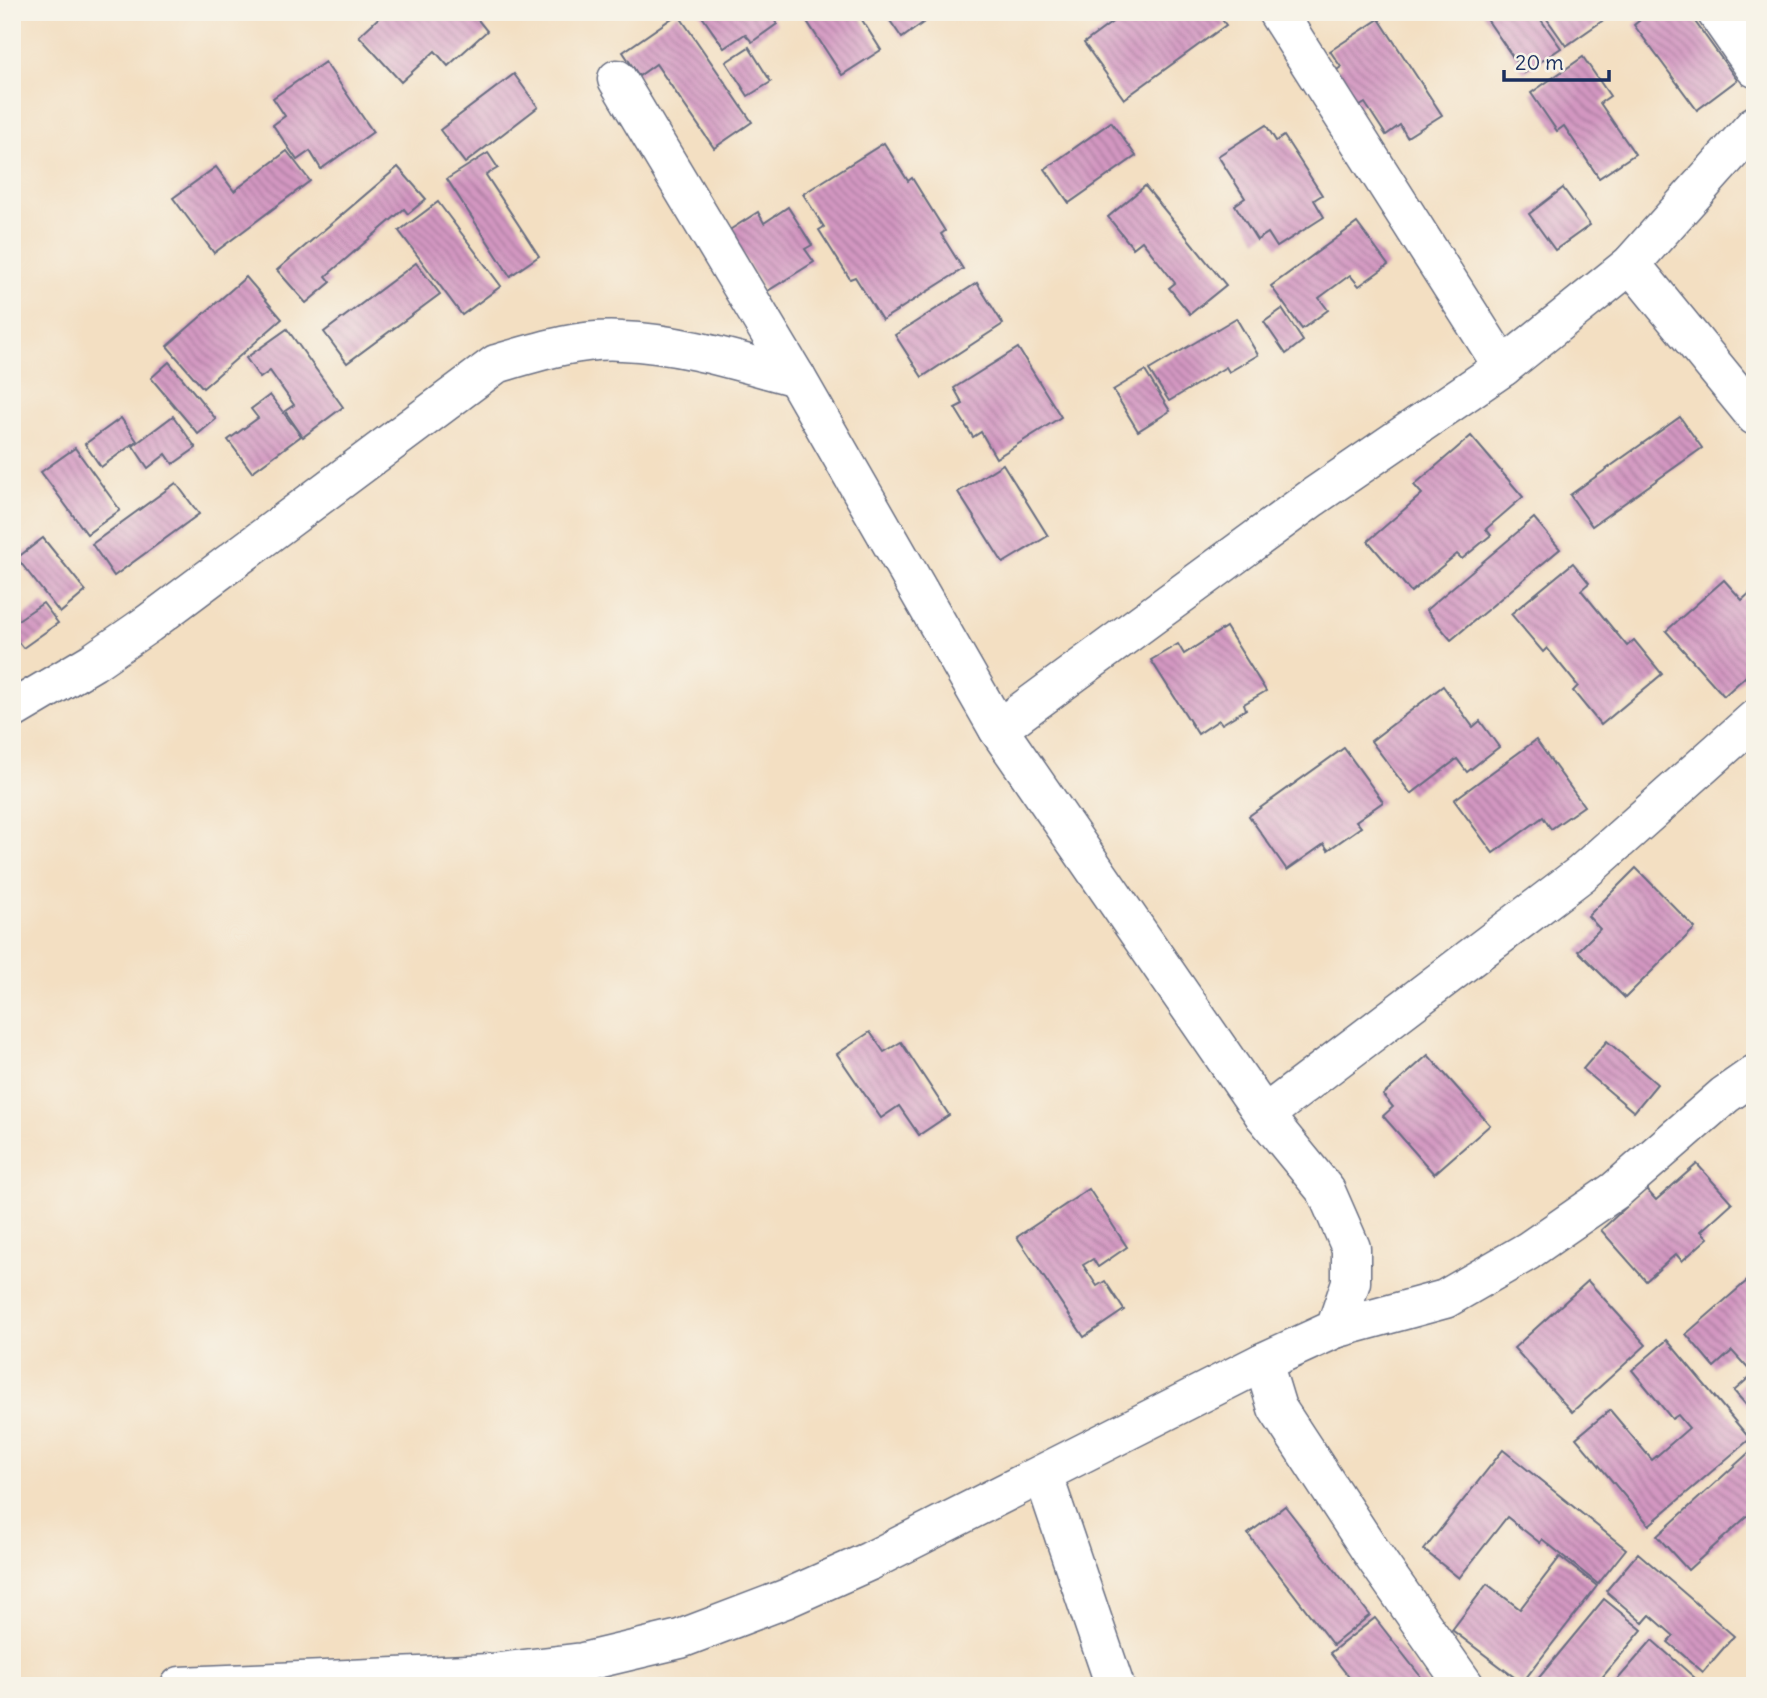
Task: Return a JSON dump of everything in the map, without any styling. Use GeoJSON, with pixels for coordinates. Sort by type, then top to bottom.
{"type":"FeatureCollection","features":[{"type":"Feature","properties":{"kind":"street"},"geometry":{"type":"LineString","coordinates":[[1277,12],[1503,367]]}},
{"type":"Feature","properties":{"kind":"street"},"geometry":{"type":"LineString","coordinates":[[1716,12],[1755,68]]}},
{"type":"Feature","properties":{"kind":"street"},"geometry":{"type":"LineString","coordinates":[[617,79],[796,377],[998,729],[1264,1115],[1326,1191],[1350,1248],[1351,1282],[1335,1329]]}},
{"type":"Feature","properties":{"kind":"street"},"geometry":{"type":"LineString","coordinates":[[998,729],[1312,498],[1503,367],[1631,264],[1755,125]]}},
{"type":"Feature","properties":{"kind":"street"},"geometry":{"type":"LineString","coordinates":[[1631,264],[1755,416]]}},
{"type":"Feature","properties":{"kind":"street"},"geometry":{"type":"LineString","coordinates":[[12,710],[93,662],[148,624],[496,364],[558,346],[621,340],[708,353],[796,377]]}},
{"type":"Feature","properties":{"kind":"street"},"geometry":{"type":"LineString","coordinates":[[1264,1115],[1580,874],[1755,719]]}},
{"type":"Feature","properties":{"kind":"street"},"geometry":{"type":"LineString","coordinates":[[180,1686],[491,1679],[680,1639],[785,1599],[858,1567],[1263,1362],[1335,1329],[1445,1299],[1528,1251],[1616,1191],[1725,1096],[1755,1074]]}},
{"type":"Feature","properties":{"kind":"street"},"geometry":{"type":"LineString","coordinates":[[1263,1362],[1277,1408],[1374,1556],[1465,1686]]}},
{"type":"Feature","properties":{"kind":"street"},"geometry":{"type":"LineString","coordinates":[[1042,1474],[1115,1686]]}},
{"type":"Feature","properties":{"kind":"building"},"geometry":{"type":"Polygon","coordinates":[[[385,12],[477,12],[474,15],[487,31],[448,66],[435,51],[401,82],[359,36],[385,12]]]}},
{"type":"Feature","properties":{"kind":"building"},"geometry":{"type":"Polygon","coordinates":[[[699,12],[774,12],[770,15],[777,24],[752,42],[745,34],[724,48],[699,12]]]}},
{"type":"Feature","properties":{"kind":"building"},"geometry":{"type":"Polygon","coordinates":[[[801,12],[857,12],[881,50],[842,75],[801,12]]]}},
{"type":"Feature","properties":{"kind":"building"},"geometry":{"type":"Polygon","coordinates":[[[884,12],[938,12],[902,38],[884,12]]]}},
{"type":"Feature","properties":{"kind":"building"},"geometry":{"type":"Polygon","coordinates":[[[1126,12],[1216,12],[1226,25],[1124,99],[1084,43],[1126,12]]]}},
{"type":"Feature","properties":{"kind":"building"},"geometry":{"type":"Polygon","coordinates":[[[1482,12],[1531,12],[1536,19],[1539,17],[1561,48],[1524,73],[1482,12]]]}},
{"type":"Feature","properties":{"kind":"building"},"geometry":{"type":"Polygon","coordinates":[[[1542,12],[1615,12],[1566,46],[1542,12]]]}},
{"type":"Feature","properties":{"kind":"building"},"geometry":{"type":"Polygon","coordinates":[[[1650,12],[1688,12],[1737,80],[1697,110],[1634,25],[1650,12]]]}},
{"type":"Feature","properties":{"kind":"building"},"geometry":{"type":"Polygon","coordinates":[[[1734,12],[1755,12],[1755,30],[1734,12]]]}},
{"type":"Feature","properties":{"kind":"building"},"geometry":{"type":"Polygon","coordinates":[[[678,14],[752,122],[714,148],[656,64],[639,76],[623,52],[678,14]]]}},
{"type":"Feature","properties":{"kind":"building"},"geometry":{"type":"Polygon","coordinates":[[[1379,19],[1442,115],[1407,137],[1400,125],[1386,135],[1365,103],[1357,108],[1334,72],[1341,67],[1330,51],[1379,19]]]}},
{"type":"Feature","properties":{"kind":"building"},"geometry":{"type":"Polygon","coordinates":[[[749,47],[771,82],[748,96],[726,62],[749,47]]]}},
{"type":"Feature","properties":{"kind":"building"},"geometry":{"type":"Polygon","coordinates":[[[1583,57],[1610,96],[1600,103],[1635,154],[1599,178],[1564,126],[1557,131],[1531,93],[1583,57]]]}},
{"type":"Feature","properties":{"kind":"building"},"geometry":{"type":"Polygon","coordinates":[[[325,62],[373,132],[321,169],[310,151],[297,160],[273,125],[285,116],[273,98],[325,62]]]}},
{"type":"Feature","properties":{"kind":"building"},"geometry":{"type":"Polygon","coordinates":[[[514,74],[538,107],[465,163],[440,130],[514,74]]]}},
{"type":"Feature","properties":{"kind":"building"},"geometry":{"type":"Polygon","coordinates":[[[1111,122],[1136,156],[1069,203],[1045,169],[1111,122]]]}},
{"type":"Feature","properties":{"kind":"building"},"geometry":{"type":"Polygon","coordinates":[[[1266,125],[1276,141],[1284,136],[1322,195],[1314,200],[1324,217],[1277,247],[1268,233],[1257,240],[1235,205],[1245,198],[1218,156],[1266,125]]]}},
{"type":"Feature","properties":{"kind":"building"},"geometry":{"type":"Polygon","coordinates":[[[884,143],[908,181],[912,178],[945,231],[941,234],[963,269],[882,320],[855,277],[850,279],[819,230],[824,227],[803,194],[884,143]]]}},
{"type":"Feature","properties":{"kind":"building"},"geometry":{"type":"Polygon","coordinates":[[[287,151],[310,181],[214,253],[173,198],[216,167],[234,191],[287,151]]]}},
{"type":"Feature","properties":{"kind":"building"},"geometry":{"type":"Polygon","coordinates":[[[488,153],[498,168],[486,175],[539,256],[510,276],[447,179],[488,153]]]}},
{"type":"Feature","properties":{"kind":"building"},"geometry":{"type":"Polygon","coordinates":[[[398,167],[426,199],[408,214],[404,209],[326,276],[331,282],[306,303],[277,270],[398,167]]]}},
{"type":"Feature","properties":{"kind":"building"},"geometry":{"type":"Polygon","coordinates":[[[1145,186],[1226,285],[1190,314],[1169,288],[1175,283],[1142,241],[1133,248],[1108,217],[1145,186]]]}},
{"type":"Feature","properties":{"kind":"building"},"geometry":{"type":"Polygon","coordinates":[[[1563,188],[1590,225],[1555,250],[1529,214],[1563,188]]]}},
{"type":"Feature","properties":{"kind":"building"},"geometry":{"type":"Polygon","coordinates":[[[438,202],[501,286],[462,315],[399,231],[438,202]]]}},
{"type":"Feature","properties":{"kind":"building"},"geometry":{"type":"Polygon","coordinates":[[[788,207],[812,245],[805,249],[814,262],[766,292],[728,231],[758,212],[764,223],[788,207]]]}},
{"type":"Feature","properties":{"kind":"building"},"geometry":{"type":"Polygon","coordinates":[[[1357,223],[1388,265],[1359,286],[1350,275],[1319,298],[1328,310],[1302,329],[1271,286],[1357,223]]]}},
{"type":"Feature","properties":{"kind":"building"},"geometry":{"type":"Polygon","coordinates":[[[416,263],[440,294],[347,363],[324,332],[416,263]]]}},
{"type":"Feature","properties":{"kind":"building"},"geometry":{"type":"Polygon","coordinates":[[[246,277],[282,319],[203,388],[167,346],[246,277]]]}},
{"type":"Feature","properties":{"kind":"building"},"geometry":{"type":"Polygon","coordinates":[[[977,283],[1003,324],[922,377],[895,335],[977,283]]]}},
{"type":"Feature","properties":{"kind":"building"},"geometry":{"type":"Polygon","coordinates":[[[1282,309],[1303,341],[1286,354],[1264,322],[1282,309]]]}},
{"type":"Feature","properties":{"kind":"building"},"geometry":{"type":"Polygon","coordinates":[[[1236,318],[1258,355],[1229,372],[1226,367],[1169,401],[1149,370],[1236,318]]]}},
{"type":"Feature","properties":{"kind":"building"},"geometry":{"type":"Polygon","coordinates":[[[287,329],[343,407],[303,437],[285,411],[294,405],[270,371],[260,378],[246,358],[287,329]]]}},
{"type":"Feature","properties":{"kind":"building"},"geometry":{"type":"Polygon","coordinates":[[[1018,348],[1061,417],[996,458],[981,432],[973,437],[955,408],[963,404],[954,388],[1018,348]]]}},
{"type":"Feature","properties":{"kind":"building"},"geometry":{"type":"Polygon","coordinates":[[[169,362],[216,419],[198,434],[151,378],[169,362]]]}},
{"type":"Feature","properties":{"kind":"building"},"geometry":{"type":"Polygon","coordinates":[[[1145,371],[1170,411],[1138,431],[1113,390],[1145,371]]]}},
{"type":"Feature","properties":{"kind":"building"},"geometry":{"type":"Polygon","coordinates":[[[270,395],[301,436],[252,472],[228,440],[258,418],[251,409],[270,395]]]}},
{"type":"Feature","properties":{"kind":"building"},"geometry":{"type":"Polygon","coordinates":[[[173,416],[196,448],[173,464],[166,454],[148,468],[133,446],[173,416]]]}},
{"type":"Feature","properties":{"kind":"building"},"geometry":{"type":"Polygon","coordinates":[[[1680,417],[1702,448],[1592,526],[1570,495],[1680,417]]]}},
{"type":"Feature","properties":{"kind":"building"},"geometry":{"type":"Polygon","coordinates":[[[121,418],[137,441],[101,467],[85,444],[121,418]]]}},
{"type":"Feature","properties":{"kind":"building"},"geometry":{"type":"Polygon","coordinates":[[[1471,436],[1523,497],[1486,529],[1491,535],[1462,559],[1457,554],[1411,592],[1368,541],[1422,494],[1414,485],[1471,436]]]}},
{"type":"Feature","properties":{"kind":"building"},"geometry":{"type":"Polygon","coordinates":[[[75,448],[120,510],[87,534],[41,472],[75,448]]]}},
{"type":"Feature","properties":{"kind":"building"},"geometry":{"type":"Polygon","coordinates":[[[1003,464],[1048,536],[1003,563],[958,492],[1003,464]]]}},
{"type":"Feature","properties":{"kind":"building"},"geometry":{"type":"Polygon","coordinates":[[[176,483],[199,514],[114,576],[92,544],[176,483]]]}},
{"type":"Feature","properties":{"kind":"building"},"geometry":{"type":"Polygon","coordinates":[[[1534,518],[1560,549],[1451,640],[1426,610],[1534,518]]]}},
{"type":"Feature","properties":{"kind":"building"},"geometry":{"type":"Polygon","coordinates":[[[12,529],[20,539],[12,545],[12,529]]]}},
{"type":"Feature","properties":{"kind":"building"},"geometry":{"type":"Polygon","coordinates":[[[43,538],[86,591],[60,613],[17,558],[43,538]]]}},
{"type":"Feature","properties":{"kind":"building"},"geometry":{"type":"Polygon","coordinates":[[[1573,563],[1589,583],[1581,590],[1627,646],[1634,640],[1662,674],[1601,725],[1573,691],[1578,686],[1547,648],[1543,652],[1511,614],[1573,563]]]}},
{"type":"Feature","properties":{"kind":"building"},"geometry":{"type":"Polygon","coordinates":[[[1724,580],[1742,600],[1752,591],[1755,595],[1755,668],[1724,696],[1666,631],[1724,580]]]}},
{"type":"Feature","properties":{"kind":"building"},"geometry":{"type":"Polygon","coordinates":[[[43,603],[58,623],[23,648],[12,634],[12,624],[43,603]]]}},
{"type":"Feature","properties":{"kind":"building"},"geometry":{"type":"Polygon","coordinates":[[[1226,627],[1266,691],[1244,704],[1246,709],[1222,724],[1219,720],[1198,734],[1151,660],[1178,644],[1184,654],[1226,627]]]}},
{"type":"Feature","properties":{"kind":"building"},"geometry":{"type":"Polygon","coordinates":[[[1443,686],[1473,727],[1480,721],[1499,747],[1467,772],[1457,759],[1411,794],[1371,741],[1443,686]]]}},
{"type":"Feature","properties":{"kind":"building"},"geometry":{"type":"Polygon","coordinates":[[[1536,740],[1584,806],[1551,829],[1543,817],[1493,853],[1454,800],[1536,740]]]}},
{"type":"Feature","properties":{"kind":"building"},"geometry":{"type":"Polygon","coordinates":[[[1344,748],[1383,802],[1356,821],[1361,827],[1328,850],[1324,844],[1287,870],[1249,816],[1344,748]]]}},
{"type":"Feature","properties":{"kind":"building"},"geometry":{"type":"Polygon","coordinates":[[[1636,868],[1695,928],[1625,998],[1578,951],[1600,929],[1588,916],[1636,868]]]}},
{"type":"Feature","properties":{"kind":"building"},"geometry":{"type":"Polygon","coordinates":[[[870,1032],[884,1052],[901,1042],[949,1115],[919,1135],[899,1106],[881,1118],[837,1054],[870,1032]]]}},
{"type":"Feature","properties":{"kind":"building"},"geometry":{"type":"Polygon","coordinates":[[[1607,1041],[1657,1084],[1634,1112],[1583,1069],[1607,1041]]]}},
{"type":"Feature","properties":{"kind":"building"},"geometry":{"type":"Polygon","coordinates":[[[1428,1055],[1490,1125],[1434,1174],[1383,1116],[1393,1107],[1383,1095],[1428,1055]]]}},
{"type":"Feature","properties":{"kind":"building"},"geometry":{"type":"Polygon","coordinates":[[[1697,1164],[1732,1203],[1701,1231],[1708,1238],[1682,1261],[1676,1254],[1646,1281],[1601,1230],[1646,1189],[1656,1200],[1697,1164]]]}},
{"type":"Feature","properties":{"kind":"building"},"geometry":{"type":"Polygon","coordinates":[[[1089,1189],[1127,1247],[1098,1267],[1093,1259],[1083,1265],[1097,1286],[1105,1281],[1124,1310],[1084,1337],[1017,1237],[1089,1189]]]}},
{"type":"Feature","properties":{"kind":"building"},"geometry":{"type":"Polygon","coordinates":[[[1755,1274],[1755,1415],[1734,1391],[1753,1374],[1732,1351],[1714,1367],[1686,1334],[1755,1274]]]}},
{"type":"Feature","properties":{"kind":"building"},"geometry":{"type":"Polygon","coordinates":[[[1588,1281],[1646,1345],[1572,1412],[1514,1348],[1588,1281]]]}},
{"type":"Feature","properties":{"kind":"building"},"geometry":{"type":"Polygon","coordinates":[[[1667,1340],[1750,1439],[1649,1525],[1576,1438],[1610,1410],[1652,1460],[1689,1428],[1678,1415],[1672,1419],[1632,1370],[1667,1340]]]}},
{"type":"Feature","properties":{"kind":"building"},"geometry":{"type":"Polygon","coordinates":[[[1755,1447],[1755,1509],[1688,1570],[1657,1536],[1755,1447]]]}},
{"type":"Feature","properties":{"kind":"building"},"geometry":{"type":"Polygon","coordinates":[[[1503,1450],[1626,1549],[1598,1584],[1542,1539],[1540,1543],[1507,1517],[1459,1578],[1424,1550],[1503,1450]]]}},
{"type":"Feature","properties":{"kind":"building"},"geometry":{"type":"Polygon","coordinates":[[[1285,1506],[1370,1615],[1333,1645],[1248,1534],[1285,1506]]]}},
{"type":"Feature","properties":{"kind":"building"},"geometry":{"type":"Polygon","coordinates":[[[1638,1553],[1734,1636],[1703,1672],[1668,1642],[1674,1636],[1650,1615],[1643,1623],[1606,1591],[1638,1553]]]}},
{"type":"Feature","properties":{"kind":"building"},"geometry":{"type":"Polygon","coordinates":[[[1560,1557],[1597,1586],[1522,1683],[1452,1630],[1487,1584],[1520,1609],[1560,1557]]]}},
{"type":"Feature","properties":{"kind":"building"},"geometry":{"type":"Polygon","coordinates":[[[1604,1599],[1642,1630],[1595,1686],[1532,1686],[1604,1599]]]}},
{"type":"Feature","properties":{"kind":"building"},"geometry":{"type":"Polygon","coordinates":[[[1375,1618],[1428,1686],[1368,1686],[1364,1681],[1356,1686],[1330,1653],[1375,1618]]]}},
{"type":"Feature","properties":{"kind":"building"},"geometry":{"type":"Polygon","coordinates":[[[1652,1640],[1695,1678],[1688,1686],[1612,1686],[1652,1640]]]}}]}
